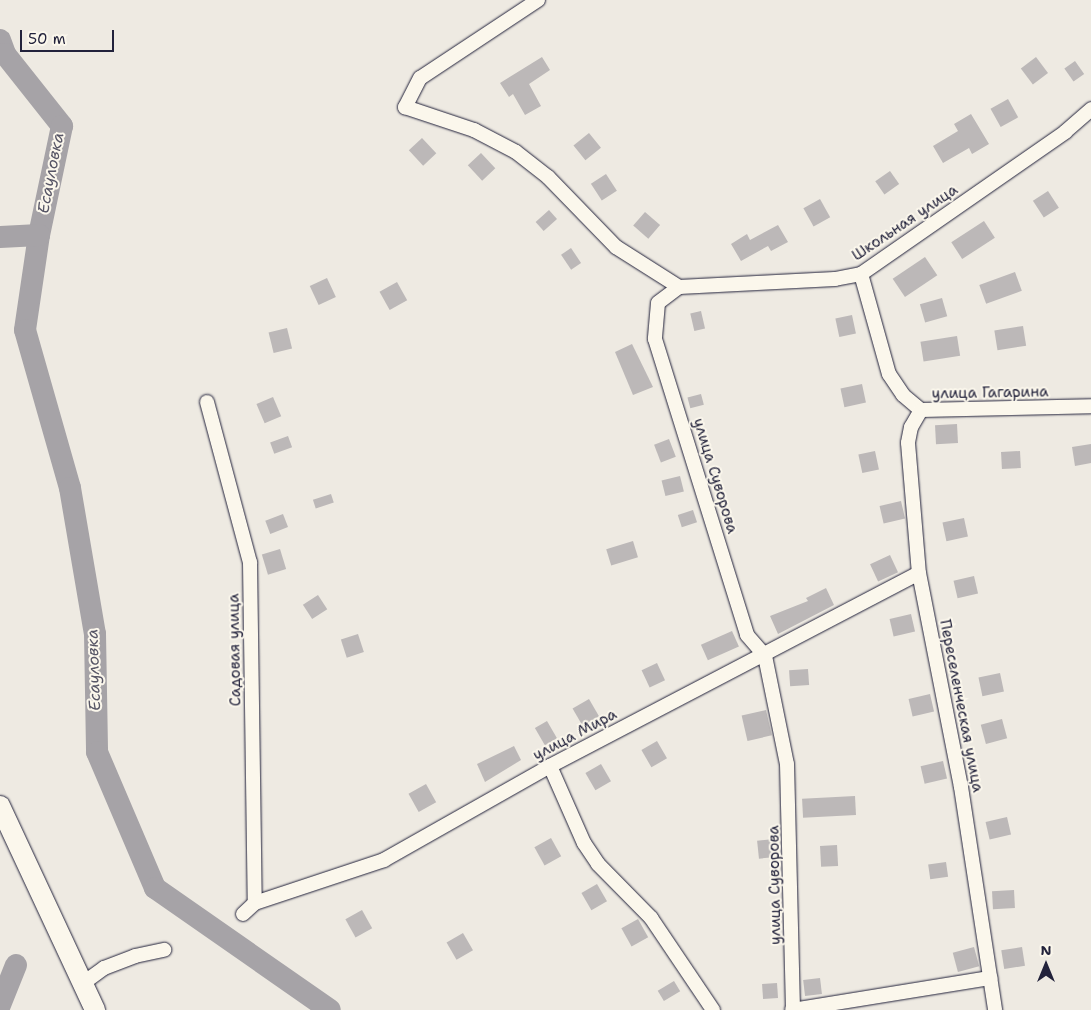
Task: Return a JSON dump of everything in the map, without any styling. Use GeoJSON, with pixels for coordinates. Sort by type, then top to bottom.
{"type":"FeatureCollection","features":[{"type":"Feature","properties":{"kind":"street"},"geometry":{"type":"LineString","coordinates":[[538,0],[420,78],[405,107],[474,130],[516,152],[548,177],[616,247],[679,287]]}},
{"type":"Feature","properties":{"kind":"street","name":"Школьная улица"},"geometry":{"type":"LineString","coordinates":[[679,287],[835,279],[861,274],[1065,132],[1091,110]]}},
{"type":"Feature","properties":{"kind":"street","name":"улица Гагарина"},"geometry":{"type":"LineString","coordinates":[[861,274],[889,374],[903,395],[922,410],[1091,406]]}},
{"type":"Feature","properties":{"kind":"street","name":"улица Суворова"},"geometry":{"type":"LineString","coordinates":[[679,287],[658,303],[655,339],[747,635],[765,656],[788,776],[793,1010]]}},
{"type":"Feature","properties":{"kind":"street","name":"Садовая улица"},"geometry":{"type":"LineString","coordinates":[[207,402],[250,562],[256,903]]}},
{"type":"Feature","properties":{"kind":"street","name":"Переселенческая улица"},"geometry":{"type":"LineString","coordinates":[[922,410],[911,427],[908,443],[919,573],[960,787],[995,1010]]}},
{"type":"Feature","properties":{"kind":"street","name":"улица Мира"},"geometry":{"type":"LineString","coordinates":[[243,914],[256,903],[384,860],[550,766],[765,656],[919,573]]}},
{"type":"Feature","properties":{"kind":"street"},"geometry":{"type":"LineString","coordinates":[[550,766],[584,843],[598,864],[651,918],[713,1010]]}},
{"type":"Feature","properties":{"kind":"street"},"geometry":{"type":"LineString","coordinates":[[0,806],[95,1010]]}},
{"type":"Feature","properties":{"kind":"street"},"geometry":{"type":"LineString","coordinates":[[82,984],[104,968],[135,956],[164,950]]}},
{"type":"Feature","properties":{"kind":"street"},"geometry":{"type":"LineString","coordinates":[[793,1010],[990,978]]}},
{"type":"Feature","properties":{"kind":"building"},"geometry":{"type":"Polygon","coordinates":[[[542,57],[550,70],[529,84],[541,106],[525,115],[513,94],[509,97],[500,83],[542,57]]]}},
{"type":"Feature","properties":{"kind":"building"},"geometry":{"type":"Polygon","coordinates":[[[1036,57],[1048,73],[1033,84],[1021,68],[1036,57]]]}},
{"type":"Feature","properties":{"kind":"building"},"geometry":{"type":"Polygon","coordinates":[[[1075,61],[1084,74],[1074,82],[1064,68],[1075,61]]]}},
{"type":"Feature","properties":{"kind":"building"},"geometry":{"type":"Polygon","coordinates":[[[1008,99],[1018,117],[1001,127],[991,109],[1008,99]]]}},
{"type":"Feature","properties":{"kind":"building"},"geometry":{"type":"Polygon","coordinates":[[[971,114],[989,144],[972,154],[969,148],[943,163],[933,146],[958,131],[954,124],[971,114]]]}},
{"type":"Feature","properties":{"kind":"building"},"geometry":{"type":"Polygon","coordinates":[[[589,133],[601,148],[585,160],[573,146],[589,133]]]}},
{"type":"Feature","properties":{"kind":"building"},"geometry":{"type":"Polygon","coordinates":[[[422,138],[436,153],[423,166],[409,150],[422,138]]]}},
{"type":"Feature","properties":{"kind":"building"},"geometry":{"type":"Polygon","coordinates":[[[481,153],[495,168],[482,181],[468,165],[481,153]]]}},
{"type":"Feature","properties":{"kind":"building"},"geometry":{"type":"Polygon","coordinates":[[[890,171],[899,184],[884,194],[875,181],[890,171]]]}},
{"type":"Feature","properties":{"kind":"building"},"geometry":{"type":"Polygon","coordinates":[[[606,174],[617,191],[602,201],[591,184],[606,174]]]}},
{"type":"Feature","properties":{"kind":"building"},"geometry":{"type":"Polygon","coordinates":[[[1048,191],[1059,208],[1044,218],[1033,201],[1048,191]]]}},
{"type":"Feature","properties":{"kind":"building"},"geometry":{"type":"Polygon","coordinates":[[[820,199],[830,217],[814,227],[803,208],[820,199]]]}},
{"type":"Feature","properties":{"kind":"building"},"geometry":{"type":"Polygon","coordinates":[[[549,210],[557,219],[544,231],[536,222],[549,210]]]}},
{"type":"Feature","properties":{"kind":"building"},"geometry":{"type":"Polygon","coordinates":[[[645,212],[660,225],[648,239],[633,226],[645,212]]]}},
{"type":"Feature","properties":{"kind":"building"},"geometry":{"type":"Polygon","coordinates":[[[984,221],[995,238],[962,259],[951,242],[984,221]]]}},
{"type":"Feature","properties":{"kind":"building"},"geometry":{"type":"Polygon","coordinates":[[[778,225],[788,242],[771,251],[768,246],[741,261],[731,244],[747,234],[750,240],[778,225]]]}},
{"type":"Feature","properties":{"kind":"building"},"geometry":{"type":"Polygon","coordinates":[[[571,248],[581,263],[571,270],[561,255],[571,248]]]}},
{"type":"Feature","properties":{"kind":"building"},"geometry":{"type":"Polygon","coordinates":[[[925,257],[937,275],[905,297],[893,279],[925,257]]]}},
{"type":"Feature","properties":{"kind":"building"},"geometry":{"type":"Polygon","coordinates":[[[1015,272],[1022,291],[986,304],[979,285],[1015,272]]]}},
{"type":"Feature","properties":{"kind":"building"},"geometry":{"type":"Polygon","coordinates":[[[327,278],[336,297],[319,305],[310,286],[327,278]]]}},
{"type":"Feature","properties":{"kind":"building"},"geometry":{"type":"Polygon","coordinates":[[[397,282],[407,300],[390,310],[380,292],[397,282]]]}},
{"type":"Feature","properties":{"kind":"building"},"geometry":{"type":"Polygon","coordinates":[[[942,298],[947,316],[925,323],[920,304],[942,298]]]}},
{"type":"Feature","properties":{"kind":"building"},"geometry":{"type":"Polygon","coordinates":[[[701,311],[705,329],[694,331],[690,313],[701,311]]]}},
{"type":"Feature","properties":{"kind":"building"},"geometry":{"type":"Polygon","coordinates":[[[852,315],[856,334],[839,337],[835,319],[852,315]]]}},
{"type":"Feature","properties":{"kind":"building"},"geometry":{"type":"Polygon","coordinates":[[[1023,326],[1026,346],[997,350],[994,331],[1023,326]]]}},
{"type":"Feature","properties":{"kind":"building"},"geometry":{"type":"Polygon","coordinates":[[[287,328],[292,348],[274,353],[269,333],[287,328]]]}},
{"type":"Feature","properties":{"kind":"building"},"geometry":{"type":"Polygon","coordinates":[[[957,336],[960,356],[924,362],[920,342],[957,336]]]}},
{"type":"Feature","properties":{"kind":"building"},"geometry":{"type":"Polygon","coordinates":[[[632,344],[653,387],[633,395],[615,352],[632,344]]]}},
{"type":"Feature","properties":{"kind":"building"},"geometry":{"type":"Polygon","coordinates":[[[862,384],[866,403],[844,407],[840,389],[862,384]]]}},
{"type":"Feature","properties":{"kind":"building"},"geometry":{"type":"Polygon","coordinates":[[[701,394],[704,405],[690,408],[687,398],[701,394]]]}},
{"type":"Feature","properties":{"kind":"building"},"geometry":{"type":"Polygon","coordinates":[[[273,397],[281,416],[265,423],[256,404],[273,397]]]}},
{"type":"Feature","properties":{"kind":"building"},"geometry":{"type":"Polygon","coordinates":[[[957,424],[958,443],[936,444],[935,425],[957,424]]]}},
{"type":"Feature","properties":{"kind":"building"},"geometry":{"type":"Polygon","coordinates":[[[288,436],[292,447],[274,454],[270,442],[288,436]]]}},
{"type":"Feature","properties":{"kind":"building"},"geometry":{"type":"Polygon","coordinates":[[[669,439],[676,457],[661,462],[654,445],[669,439]]]}},
{"type":"Feature","properties":{"kind":"building"},"geometry":{"type":"Polygon","coordinates":[[[1091,444],[1091,463],[1075,466],[1072,447],[1091,444]]]}},
{"type":"Feature","properties":{"kind":"building"},"geometry":{"type":"Polygon","coordinates":[[[875,451],[879,470],[862,473],[858,455],[875,451]]]}},
{"type":"Feature","properties":{"kind":"building"},"geometry":{"type":"Polygon","coordinates":[[[1020,451],[1021,468],[1002,469],[1001,452],[1020,451]]]}},
{"type":"Feature","properties":{"kind":"building"},"geometry":{"type":"Polygon","coordinates":[[[680,476],[684,492],[665,496],[662,481],[680,476]]]}},
{"type":"Feature","properties":{"kind":"building"},"geometry":{"type":"Polygon","coordinates":[[[331,494],[334,503],[316,508],[313,500],[331,494]]]}},
{"type":"Feature","properties":{"kind":"building"},"geometry":{"type":"Polygon","coordinates":[[[901,501],[905,519],[884,523],[880,506],[901,501]]]}},
{"type":"Feature","properties":{"kind":"building"},"geometry":{"type":"Polygon","coordinates":[[[693,510],[697,522],[682,527],[678,515],[693,510]]]}},
{"type":"Feature","properties":{"kind":"building"},"geometry":{"type":"Polygon","coordinates":[[[283,514],[288,527],[270,534],[265,521],[283,514]]]}},
{"type":"Feature","properties":{"kind":"building"},"geometry":{"type":"Polygon","coordinates":[[[964,518],[968,537],[946,541],[942,523],[964,518]]]}},
{"type":"Feature","properties":{"kind":"building"},"geometry":{"type":"Polygon","coordinates":[[[633,541],[638,557],[611,565],[606,549],[633,541]]]}},
{"type":"Feature","properties":{"kind":"building"},"geometry":{"type":"Polygon","coordinates":[[[280,549],[286,569],[268,575],[262,555],[280,549]]]}},
{"type":"Feature","properties":{"kind":"building"},"geometry":{"type":"Polygon","coordinates":[[[890,555],[898,572],[878,582],[870,564],[890,555]]]}},
{"type":"Feature","properties":{"kind":"building"},"geometry":{"type":"Polygon","coordinates":[[[974,576],[978,594],[958,598],[954,581],[974,576]]]}},
{"type":"Feature","properties":{"kind":"building"},"geometry":{"type":"Polygon","coordinates":[[[826,588],[834,605],[778,634],[770,616],[808,601],[806,598],[826,588]]]}},
{"type":"Feature","properties":{"kind":"building"},"geometry":{"type":"Polygon","coordinates":[[[318,595],[327,609],[312,619],[303,605],[318,595]]]}},
{"type":"Feature","properties":{"kind":"building"},"geometry":{"type":"Polygon","coordinates":[[[911,614],[915,632],[894,636],[890,619],[911,614]]]}},
{"type":"Feature","properties":{"kind":"building"},"geometry":{"type":"Polygon","coordinates":[[[732,631],[739,647],[708,660],[701,645],[732,631]]]}},
{"type":"Feature","properties":{"kind":"building"},"geometry":{"type":"Polygon","coordinates":[[[358,634],[364,652],[347,658],[341,640],[358,634]]]}},
{"type":"Feature","properties":{"kind":"building"},"geometry":{"type":"Polygon","coordinates":[[[657,663],[665,680],[650,687],[642,670],[657,663]]]}},
{"type":"Feature","properties":{"kind":"building"},"geometry":{"type":"Polygon","coordinates":[[[808,669],[809,685],[790,686],[789,670],[808,669]]]}},
{"type":"Feature","properties":{"kind":"building"},"geometry":{"type":"Polygon","coordinates":[[[1000,673],[1004,692],[982,696],[978,678],[1000,673]]]}},
{"type":"Feature","properties":{"kind":"building"},"geometry":{"type":"Polygon","coordinates":[[[930,694],[934,712],[913,716],[909,699],[930,694]]]}},
{"type":"Feature","properties":{"kind":"building"},"geometry":{"type":"Polygon","coordinates":[[[589,699],[599,716],[583,726],[573,708],[589,699]]]}},
{"type":"Feature","properties":{"kind":"building"},"geometry":{"type":"Polygon","coordinates":[[[766,710],[772,735],[747,741],[742,716],[766,710]]]}},
{"type":"Feature","properties":{"kind":"building"},"geometry":{"type":"Polygon","coordinates":[[[1002,719],[1007,738],[986,744],[981,725],[1002,719]]]}},
{"type":"Feature","properties":{"kind":"building"},"geometry":{"type":"Polygon","coordinates":[[[547,721],[557,738],[545,745],[535,728],[547,721]]]}},
{"type":"Feature","properties":{"kind":"building"},"geometry":{"type":"Polygon","coordinates":[[[657,741],[667,758],[651,767],[641,750],[657,741]]]}},
{"type":"Feature","properties":{"kind":"building"},"geometry":{"type":"Polygon","coordinates":[[[514,746],[521,760],[485,782],[477,764],[514,746]]]}},
{"type":"Feature","properties":{"kind":"building"},"geometry":{"type":"Polygon","coordinates":[[[943,761],[947,779],[925,784],[921,766],[943,761]]]}},
{"type":"Feature","properties":{"kind":"building"},"geometry":{"type":"Polygon","coordinates":[[[601,764],[611,781],[595,790],[585,773],[601,764]]]}},
{"type":"Feature","properties":{"kind":"building"},"geometry":{"type":"Polygon","coordinates":[[[426,784],[436,802],[419,812],[409,794],[426,784]]]}},
{"type":"Feature","properties":{"kind":"building"},"geometry":{"type":"Polygon","coordinates":[[[855,796],[856,815],[803,818],[802,799],[855,796]]]}},
{"type":"Feature","properties":{"kind":"building"},"geometry":{"type":"Polygon","coordinates":[[[1007,817],[1011,835],[990,839],[986,822],[1007,817]]]}},
{"type":"Feature","properties":{"kind":"building"},"geometry":{"type":"Polygon","coordinates":[[[551,838],[561,856],[545,866],[534,847],[551,838]]]}},
{"type":"Feature","properties":{"kind":"building"},"geometry":{"type":"Polygon","coordinates":[[[774,839],[776,857],[759,859],[757,841],[774,839]]]}},
{"type":"Feature","properties":{"kind":"building"},"geometry":{"type":"Polygon","coordinates":[[[837,845],[838,866],[821,867],[820,846],[837,845]]]}},
{"type":"Feature","properties":{"kind":"building"},"geometry":{"type":"Polygon","coordinates":[[[946,862],[948,877],[930,879],[928,865],[946,862]]]}},
{"type":"Feature","properties":{"kind":"building"},"geometry":{"type":"Polygon","coordinates":[[[597,884],[607,901],[591,910],[581,893],[597,884]]]}},
{"type":"Feature","properties":{"kind":"building"},"geometry":{"type":"Polygon","coordinates":[[[1014,890],[1015,908],[993,909],[992,891],[1014,890]]]}},
{"type":"Feature","properties":{"kind":"building"},"geometry":{"type":"Polygon","coordinates":[[[362,910],[372,928],[356,938],[345,919],[362,910]]]}},
{"type":"Feature","properties":{"kind":"building"},"geometry":{"type":"Polygon","coordinates":[[[638,919],[648,937],[632,947],[621,928],[638,919]]]}},
{"type":"Feature","properties":{"kind":"building"},"geometry":{"type":"Polygon","coordinates":[[[463,933],[473,950],[457,960],[447,942],[463,933]]]}},
{"type":"Feature","properties":{"kind":"building"},"geometry":{"type":"Polygon","coordinates":[[[974,947],[979,966],[958,972],[953,953],[974,947]]]}},
{"type":"Feature","properties":{"kind":"building"},"geometry":{"type":"Polygon","coordinates":[[[1022,947],[1025,966],[1004,969],[1001,950],[1022,947]]]}},
{"type":"Feature","properties":{"kind":"building"},"geometry":{"type":"Polygon","coordinates":[[[820,978],[822,994],[805,996],[803,980],[820,978]]]}},
{"type":"Feature","properties":{"kind":"building"},"geometry":{"type":"Polygon","coordinates":[[[674,981],[680,991],[664,1001],[658,991],[674,981]]]}},
{"type":"Feature","properties":{"kind":"building"},"geometry":{"type":"Polygon","coordinates":[[[777,983],[778,998],[763,999],[762,984],[777,983]]]}},
{"type":"Feature","properties":{"kind":"waterway","name":"Есауловка"},"geometry":{"type":"LineString","coordinates":[[0,40],[5,54],[62,126],[39,235],[25,330],[70,488],[95,634],[97,752],[155,888],[330,1010]]}},
{"type":"Feature","properties":{"kind":"waterway","name":"Есауловка"},"geometry":{"type":"LineString","coordinates":[[0,237],[39,235]]}},
{"type":"Feature","properties":{"kind":"waterway","name":"Есауловка"},"geometry":{"type":"LineString","coordinates":[[0,1005],[16,965]]}}]}
